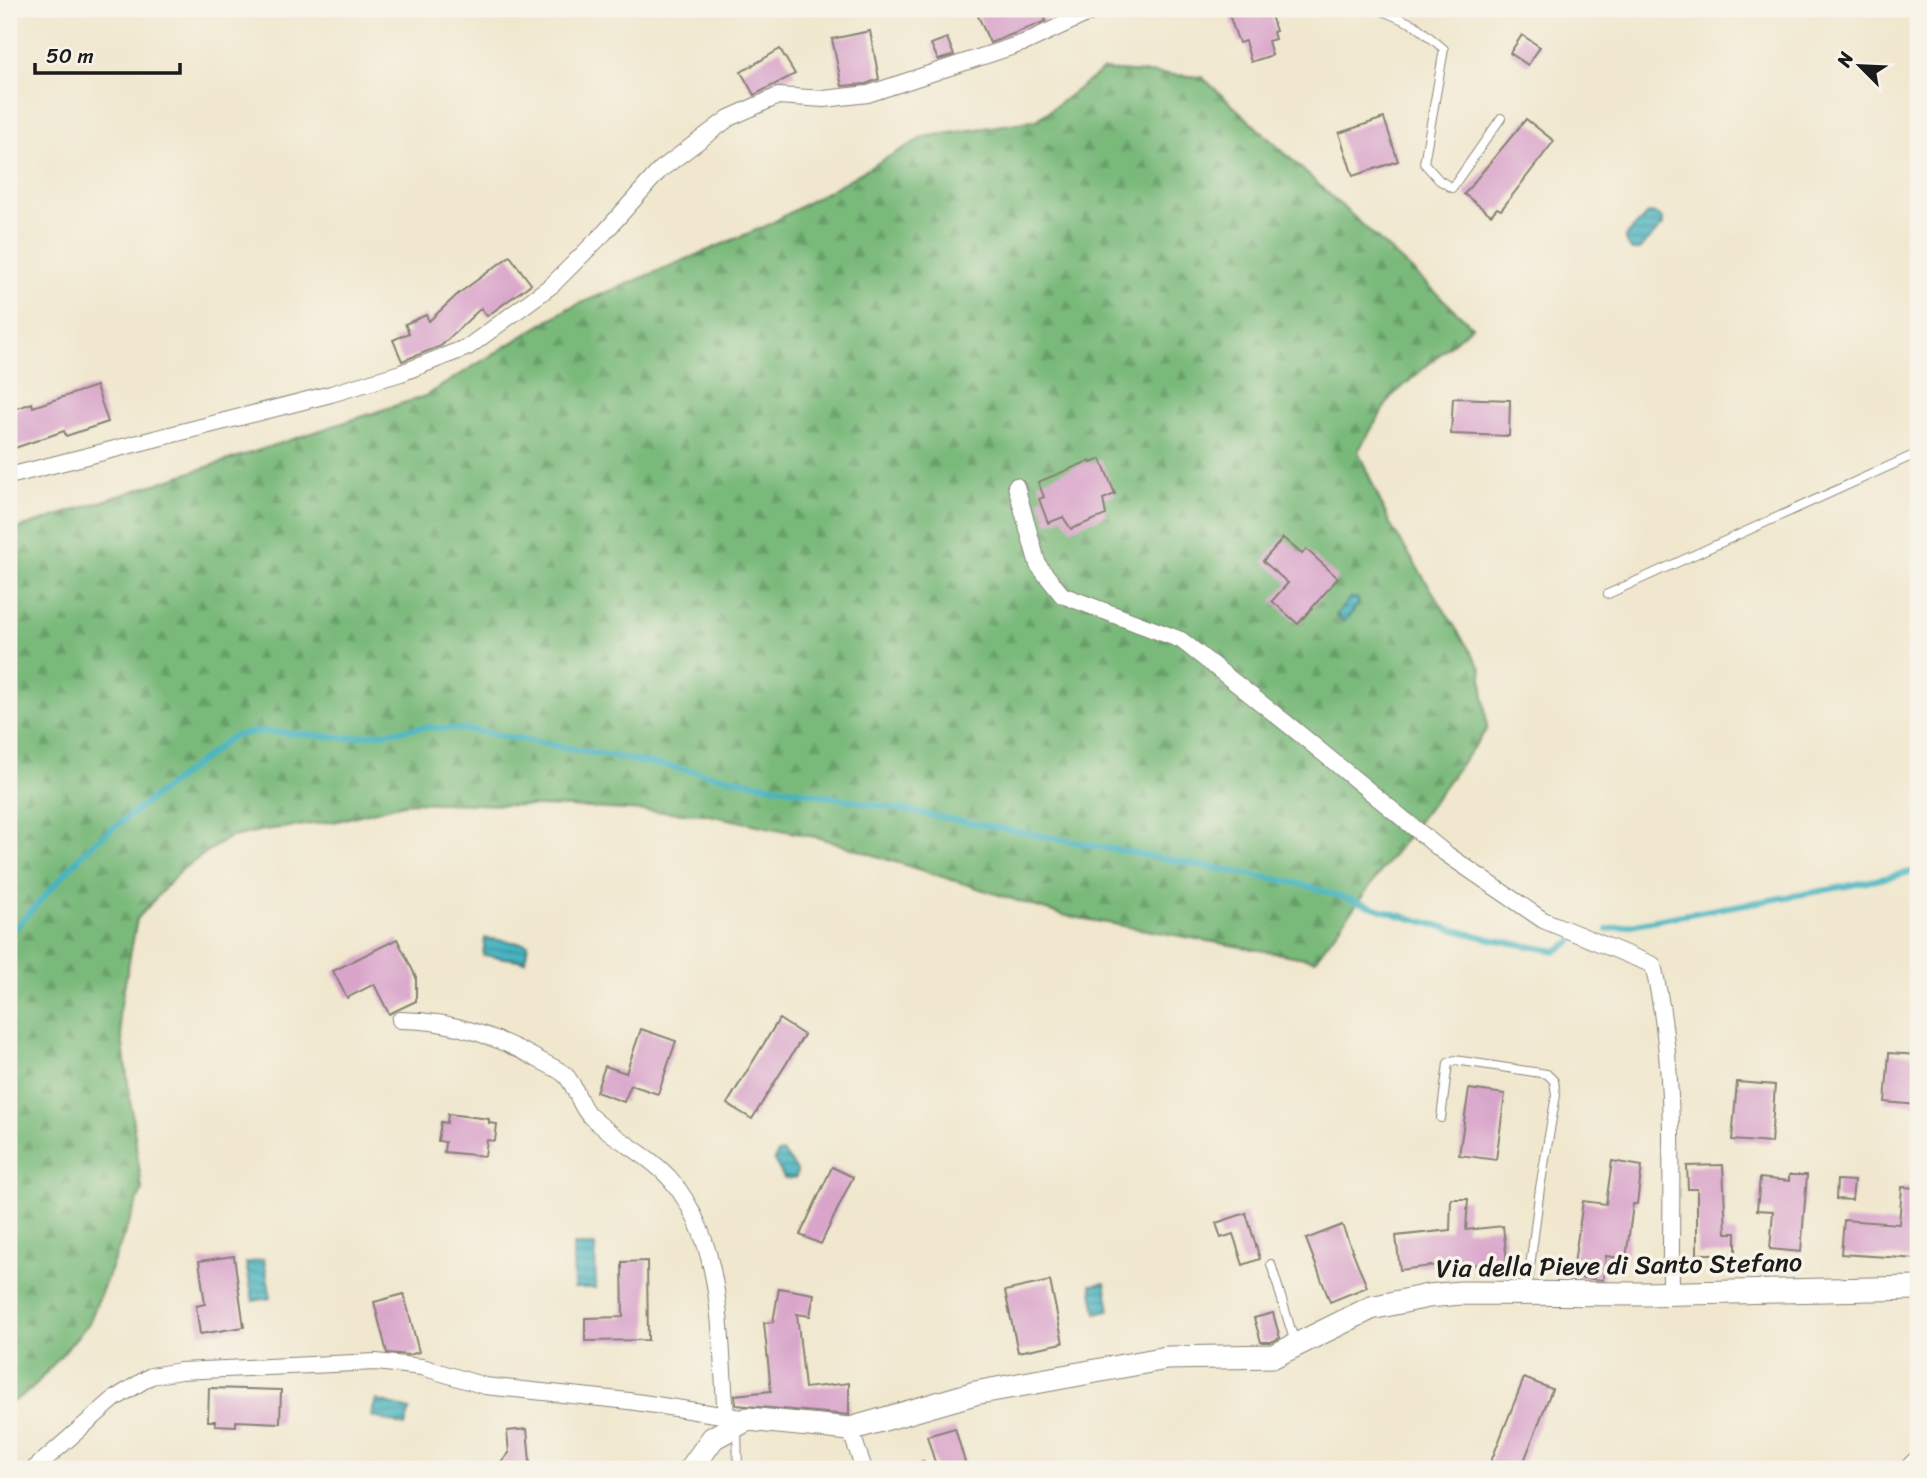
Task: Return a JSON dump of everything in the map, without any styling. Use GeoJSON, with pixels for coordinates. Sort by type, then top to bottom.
{"type":"FeatureCollection","features":[{"type":"Feature","properties":{"kind":"street"},"geometry":{"type":"LineString","coordinates":[[9,475],[331,394],[401,373],[468,348],[552,285],[604,233],[660,170],[729,117],[778,96],[824,99],[868,94],[1026,42],[1097,9]]}},
{"type":"Feature","properties":{"kind":"street"},"geometry":{"type":"LineString","coordinates":[[1016,486],[1038,565],[1062,595],[1181,640],[1445,853],[1543,920],[1653,965],[1663,1006],[1670,1109],[1671,1292]]}},
{"type":"Feature","properties":{"kind":"street"},"geometry":{"type":"LineString","coordinates":[[400,1020],[430,1020],[473,1030],[514,1045],[566,1076],[588,1114],[671,1181],[697,1221],[713,1269],[737,1420]]}},
{"type":"Feature","properties":{"kind":"street","name":"Via della Pieve di Santo Stefano"},"geometry":{"type":"LineString","coordinates":[[737,1420],[850,1429],[975,1393],[1167,1358],[1274,1356],[1371,1308],[1428,1296],[1918,1289]]}},
{"type":"Feature","properties":{"kind":"street"},"geometry":{"type":"LineString","coordinates":[[34,1469],[114,1399],[151,1376],[180,1371],[376,1362],[422,1367],[485,1387],[629,1401],[737,1420]]}},
{"type":"Feature","properties":{"kind":"street"},"geometry":{"type":"LineString","coordinates":[[691,1469],[713,1438],[737,1420]]}},
{"type":"Feature","properties":{"kind":"street"},"geometry":{"type":"LineString","coordinates":[[850,1429],[864,1469]]}},
{"type":"Feature","properties":{"kind":"lane"},"geometry":{"type":"LineString","coordinates":[[1378,9],[1415,25],[1444,49],[1424,163],[1439,180],[1452,188],[1501,118]]}},
{"type":"Feature","properties":{"kind":"lane"},"geometry":{"type":"LineString","coordinates":[[1608,594],[1918,453]]}},
{"type":"Feature","properties":{"kind":"lane"},"geometry":{"type":"LineString","coordinates":[[1441,1118],[1448,1063],[1455,1060],[1548,1074],[1554,1081],[1556,1095],[1540,1188],[1527,1294]]}},
{"type":"Feature","properties":{"kind":"lane"},"geometry":{"type":"LineString","coordinates":[[1271,1264],[1296,1346]]}},
{"type":"Feature","properties":{"kind":"lane"},"geometry":{"type":"LineString","coordinates":[[737,1420],[738,1469]]}},
{"type":"Feature","properties":{"kind":"lane"},"geometry":{"type":"LineString","coordinates":[[1901,1469],[1918,1452]]}},
{"type":"Feature","properties":{"kind":"path"},"geometry":{"type":"LineString","coordinates":[[901,1469],[925,1461]]}},
{"type":"Feature","properties":{"kind":"green space"},"geometry":{"type":"Polygon","coordinates":[[[1103,70],[1202,77],[1472,326],[1391,397],[1358,451],[1391,526],[1481,668],[1487,729],[1315,960],[1062,915],[820,838],[704,814],[411,802],[337,821],[264,830],[228,838],[181,870],[137,919],[119,1015],[142,1190],[89,1323],[32,1389],[9,1404],[11,531],[425,396],[567,309],[766,226],[924,137],[1037,120],[1103,70]]]}},
{"type":"Feature","properties":{"kind":"water"},"geometry":{"type":"Polygon","coordinates":[[[1648,213],[1656,214],[1663,220],[1663,225],[1639,250],[1632,250],[1625,237],[1648,213]]]}},
{"type":"Feature","properties":{"kind":"water"},"geometry":{"type":"Polygon","coordinates":[[[1350,598],[1358,599],[1358,605],[1344,622],[1336,615],[1350,598]]]}},
{"type":"Feature","properties":{"kind":"water"},"geometry":{"type":"Polygon","coordinates":[[[485,938],[528,944],[525,961],[483,955],[485,938]]]}},
{"type":"Feature","properties":{"kind":"water"},"geometry":{"type":"Polygon","coordinates":[[[783,1152],[797,1170],[796,1177],[792,1179],[784,1178],[774,1160],[778,1153],[783,1152]]]}},
{"type":"Feature","properties":{"kind":"water"},"geometry":{"type":"Polygon","coordinates":[[[573,1245],[595,1245],[596,1288],[574,1288],[573,1245]]]}},
{"type":"Feature","properties":{"kind":"water"},"geometry":{"type":"Polygon","coordinates":[[[264,1259],[271,1298],[253,1301],[246,1263],[264,1259]]]}},
{"type":"Feature","properties":{"kind":"water"},"geometry":{"type":"Polygon","coordinates":[[[1105,1283],[1110,1310],[1096,1313],[1091,1285],[1105,1283]]]}},
{"type":"Feature","properties":{"kind":"water"},"geometry":{"type":"Polygon","coordinates":[[[376,1400],[410,1410],[405,1426],[371,1416],[376,1400]]]}},
{"type":"Feature","properties":{"kind":"building"},"geometry":{"type":"Polygon","coordinates":[[[975,9],[1041,9],[1046,21],[990,43],[975,9]]]}},
{"type":"Feature","properties":{"kind":"building"},"geometry":{"type":"Polygon","coordinates":[[[1227,9],[1269,9],[1276,31],[1273,32],[1275,39],[1268,41],[1272,55],[1251,62],[1245,41],[1239,43],[1227,9]]]}},
{"type":"Feature","properties":{"kind":"building"},"geometry":{"type":"Polygon","coordinates":[[[870,31],[879,79],[866,84],[842,86],[832,39],[870,31]]]}},
{"type":"Feature","properties":{"kind":"building"},"geometry":{"type":"Polygon","coordinates":[[[1522,35],[1540,47],[1528,65],[1510,53],[1522,35]]]}},
{"type":"Feature","properties":{"kind":"building"},"geometry":{"type":"Polygon","coordinates":[[[947,38],[954,55],[938,60],[931,44],[947,38]]]}},
{"type":"Feature","properties":{"kind":"building"},"geometry":{"type":"Polygon","coordinates":[[[780,49],[795,74],[754,95],[741,72],[780,49]]]}},
{"type":"Feature","properties":{"kind":"building"},"geometry":{"type":"Polygon","coordinates":[[[1384,118],[1398,161],[1353,176],[1339,133],[1384,118]]]}},
{"type":"Feature","properties":{"kind":"building"},"geometry":{"type":"Polygon","coordinates":[[[1526,119],[1554,141],[1501,210],[1497,208],[1491,215],[1464,194],[1526,119]]]}},
{"type":"Feature","properties":{"kind":"building"},"geometry":{"type":"Polygon","coordinates":[[[510,256],[531,284],[487,316],[481,308],[441,346],[402,361],[393,340],[409,333],[405,324],[426,315],[429,321],[458,294],[510,256]]]}},
{"type":"Feature","properties":{"kind":"building"},"geometry":{"type":"Polygon","coordinates":[[[96,386],[108,422],[66,436],[64,431],[9,450],[9,411],[32,403],[33,407],[96,386]]]}},
{"type":"Feature","properties":{"kind":"building"},"geometry":{"type":"Polygon","coordinates":[[[1453,398],[1510,400],[1509,436],[1451,434],[1453,398]]]}},
{"type":"Feature","properties":{"kind":"building"},"geometry":{"type":"Polygon","coordinates":[[[1101,459],[1115,494],[1103,499],[1106,515],[1071,529],[1063,517],[1048,523],[1039,499],[1044,497],[1038,482],[1089,461],[1091,463],[1101,459]]]}},
{"type":"Feature","properties":{"kind":"building"},"geometry":{"type":"Polygon","coordinates":[[[1283,538],[1302,554],[1306,549],[1338,578],[1298,624],[1272,601],[1288,583],[1263,561],[1283,538]]]}},
{"type":"Feature","properties":{"kind":"building"},"geometry":{"type":"Polygon","coordinates":[[[397,939],[416,977],[416,1001],[389,1014],[374,984],[347,998],[333,971],[397,939]]]}},
{"type":"Feature","properties":{"kind":"building"},"geometry":{"type":"Polygon","coordinates":[[[779,1019],[804,1035],[752,1119],[727,1104],[779,1019]]]}},
{"type":"Feature","properties":{"kind":"building"},"geometry":{"type":"Polygon","coordinates":[[[641,1029],[676,1041],[658,1094],[631,1085],[624,1102],[596,1092],[605,1066],[626,1073],[641,1029]]]}},
{"type":"Feature","properties":{"kind":"building"},"geometry":{"type":"Polygon","coordinates":[[[1889,1053],[1918,1055],[1918,1105],[1885,1102],[1889,1053]]]}},
{"type":"Feature","properties":{"kind":"building"},"geometry":{"type":"Polygon","coordinates":[[[1737,1082],[1775,1085],[1771,1143],[1732,1140],[1737,1082]]]}},
{"type":"Feature","properties":{"kind":"building"},"geometry":{"type":"Polygon","coordinates":[[[1469,1089],[1505,1094],[1496,1160],[1459,1155],[1469,1089]]]}},
{"type":"Feature","properties":{"kind":"building"},"geometry":{"type":"Polygon","coordinates":[[[448,1114],[489,1119],[489,1123],[497,1124],[495,1141],[487,1140],[485,1156],[444,1152],[445,1142],[438,1141],[441,1122],[447,1123],[448,1114]]]}},
{"type":"Feature","properties":{"kind":"building"},"geometry":{"type":"Polygon","coordinates":[[[1612,1161],[1642,1166],[1637,1204],[1633,1204],[1626,1259],[1606,1256],[1603,1280],[1572,1277],[1583,1201],[1606,1204],[1612,1161]]]}},
{"type":"Feature","properties":{"kind":"building"},"geometry":{"type":"Polygon","coordinates":[[[1723,1165],[1726,1233],[1736,1233],[1736,1254],[1697,1254],[1697,1189],[1688,1189],[1687,1166],[1723,1165]]]}},
{"type":"Feature","properties":{"kind":"building"},"geometry":{"type":"Polygon","coordinates":[[[832,1167],[853,1177],[821,1244],[800,1235],[832,1167]]]}},
{"type":"Feature","properties":{"kind":"building"},"geometry":{"type":"Polygon","coordinates":[[[1789,1175],[1807,1175],[1801,1252],[1770,1249],[1773,1211],[1757,1210],[1760,1178],[1789,1181],[1789,1175]]]}},
{"type":"Feature","properties":{"kind":"building"},"geometry":{"type":"Polygon","coordinates":[[[1837,1180],[1854,1181],[1852,1200],[1836,1199],[1837,1180]]]}},
{"type":"Feature","properties":{"kind":"building"},"geometry":{"type":"Polygon","coordinates":[[[1902,1187],[1918,1188],[1918,1259],[1841,1254],[1844,1220],[1899,1224],[1902,1187]]]}},
{"type":"Feature","properties":{"kind":"building"},"geometry":{"type":"Polygon","coordinates":[[[1451,1199],[1468,1199],[1466,1230],[1503,1226],[1507,1261],[1463,1266],[1462,1262],[1400,1270],[1396,1236],[1450,1230],[1451,1199]]]}},
{"type":"Feature","properties":{"kind":"building"},"geometry":{"type":"Polygon","coordinates":[[[1246,1213],[1260,1259],[1243,1265],[1233,1234],[1221,1238],[1216,1223],[1246,1213]]]}},
{"type":"Feature","properties":{"kind":"building"},"geometry":{"type":"Polygon","coordinates":[[[1342,1225],[1367,1287],[1330,1302],[1306,1239],[1342,1225]]]}},
{"type":"Feature","properties":{"kind":"building"},"geometry":{"type":"Polygon","coordinates":[[[234,1256],[244,1327],[200,1334],[196,1306],[205,1304],[199,1261],[234,1256]]]}},
{"type":"Feature","properties":{"kind":"building"},"geometry":{"type":"Polygon","coordinates":[[[647,1261],[648,1340],[585,1341],[585,1318],[623,1317],[622,1262],[647,1261]]]}},
{"type":"Feature","properties":{"kind":"building"},"geometry":{"type":"Polygon","coordinates":[[[1050,1281],[1063,1343],[1018,1352],[1005,1291],[1050,1281]]]}},
{"type":"Feature","properties":{"kind":"building"},"geometry":{"type":"Polygon","coordinates":[[[779,1288],[814,1294],[810,1316],[797,1314],[805,1388],[849,1383],[849,1415],[736,1405],[735,1395],[771,1391],[764,1323],[773,1322],[779,1288]]]}},
{"type":"Feature","properties":{"kind":"building"},"geometry":{"type":"Polygon","coordinates":[[[404,1294],[419,1352],[409,1355],[387,1353],[374,1302],[404,1294]]]}},
{"type":"Feature","properties":{"kind":"building"},"geometry":{"type":"Polygon","coordinates":[[[1273,1313],[1280,1338],[1261,1342],[1254,1318],[1273,1313]]]}},
{"type":"Feature","properties":{"kind":"building"},"geometry":{"type":"Polygon","coordinates":[[[1524,1378],[1552,1389],[1521,1469],[1488,1469],[1524,1378]]]}},
{"type":"Feature","properties":{"kind":"building"},"geometry":{"type":"Polygon","coordinates":[[[209,1388],[281,1390],[280,1423],[236,1421],[236,1426],[215,1425],[215,1421],[208,1421],[209,1388]]]}},
{"type":"Feature","properties":{"kind":"building"},"geometry":{"type":"Polygon","coordinates":[[[955,1428],[967,1469],[937,1469],[927,1436],[955,1428]]]}},
{"type":"Feature","properties":{"kind":"building"},"geometry":{"type":"Polygon","coordinates":[[[527,1429],[530,1461],[524,1469],[496,1469],[509,1453],[507,1431],[527,1429]]]}},
{"type":"Feature","properties":{"kind":"waterway"},"geometry":{"type":"LineString","coordinates":[[9,935],[91,845],[233,736],[261,731],[348,738],[424,727],[471,730],[1301,884],[1398,915],[1490,939],[1556,951],[1572,941]]}},
{"type":"Feature","properties":{"kind":"waterway"},"geometry":{"type":"LineString","coordinates":[[1607,930],[1841,887],[1918,870]]}}]}
